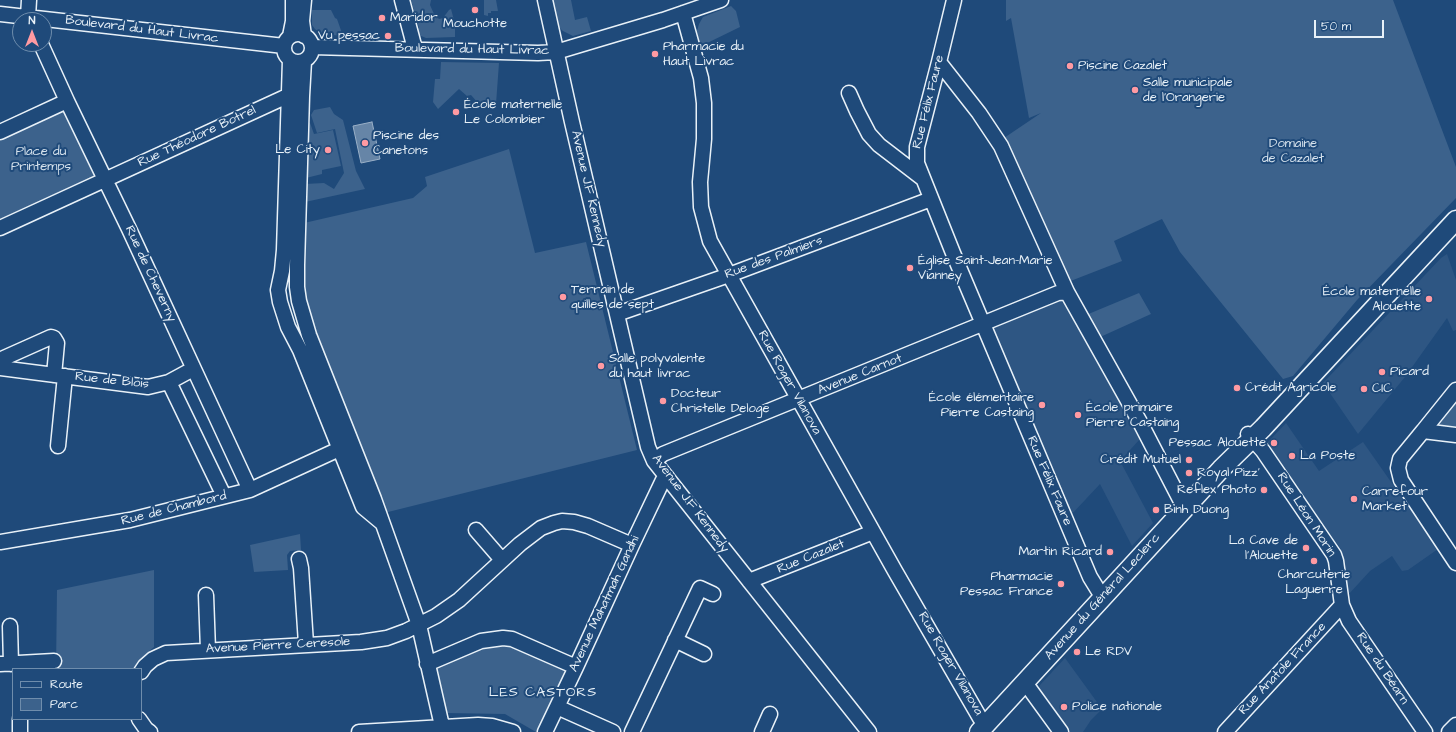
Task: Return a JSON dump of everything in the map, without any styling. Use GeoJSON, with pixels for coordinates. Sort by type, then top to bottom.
{"type":"FeatureCollection","features":[{"type":"Feature","properties":{"kind":"main road","name":"Avenue du Général Leclerc"},"geometry":{"type":"LineString","coordinates":[[983,728],[1105,596],[1456,209]]}},
{"type":"Feature","properties":{"kind":"main road","name":"Avenue du Général Leclerc"},"geometry":{"type":"LineString","coordinates":[[1250,436],[1294,396],[1456,220]]}},
{"type":"Feature","properties":{"kind":"street"},"geometry":{"type":"LineString","coordinates":[[29,0],[33,12]]}},
{"type":"Feature","properties":{"kind":"street"},"geometry":{"type":"LineString","coordinates":[[293,0],[293,21],[298,41],[310,55],[297,60],[285,54],[298,41],[304,0]]}},
{"type":"Feature","properties":{"kind":"street"},"geometry":{"type":"LineString","coordinates":[[402,0],[415,49]]}},
{"type":"Feature","properties":{"kind":"street","name":"Avenue J.F Kennedy"},"geometry":{"type":"LineString","coordinates":[[545,0],[648,447],[654,462],[869,732]]}},
{"type":"Feature","properties":{"kind":"street","name":"Boulevard du Haut Livrac"},"geometry":{"type":"LineString","coordinates":[[52,19],[298,41],[415,49],[538,53],[556,52],[721,0]]}},
{"type":"Feature","properties":{"kind":"street","name":"Rue Félix Faure"},"geometry":{"type":"LineString","coordinates":[[954,0],[917,147],[916,162],[983,325],[1090,577],[1098,590],[1105,596]]}},
{"type":"Feature","properties":{"kind":"street","name":"Rue Roger Vilanova"},"geometry":{"type":"LineString","coordinates":[[683,13],[701,78],[704,103],[704,139],[700,182],[701,207],[710,241],[798,400],[980,718],[983,728]]}},
{"type":"Feature","properties":{"kind":"street","name":"Boulevard du Haut Livrac"},"geometry":{"type":"LineString","coordinates":[[0,14],[12,15]]}},
{"type":"Feature","properties":{"kind":"street"},"geometry":{"type":"LineString","coordinates":[[0,228],[106,180],[45,52]]}},
{"type":"Feature","properties":{"kind":"street"},"geometry":{"type":"LineString","coordinates":[[297,60],[283,263],[278,290],[280,302],[288,327],[345,446]]}},
{"type":"Feature","properties":{"kind":"street"},"geometry":{"type":"LineString","coordinates":[[939,62],[979,113],[1001,146],[1067,292],[1141,424],[1184,509]]}},
{"type":"Feature","properties":{"kind":"street"},"geometry":{"type":"LineString","coordinates":[[849,93],[869,134],[879,145],[922,178]]}},
{"type":"Feature","properties":{"kind":"street"},"geometry":{"type":"LineString","coordinates":[[295,96],[297,287],[299,301],[363,507],[381,522],[419,625],[427,664],[448,728]]}},
{"type":"Feature","properties":{"kind":"street","name":"Rue Théodore Botrel"},"geometry":{"type":"LineString","coordinates":[[106,180],[295,96]]}},
{"type":"Feature","properties":{"kind":"street"},"geometry":{"type":"LineString","coordinates":[[0,132],[67,101]]}},
{"type":"Feature","properties":{"kind":"street","name":"Rue de Cheverny"},"geometry":{"type":"LineString","coordinates":[[106,180],[250,490]]}},
{"type":"Feature","properties":{"kind":"street","name":"Rue des Palmiers"},"geometry":{"type":"LineString","coordinates":[[617,314],[729,275],[931,199]]}},
{"type":"Feature","properties":{"kind":"street"},"geometry":{"type":"LineString","coordinates":[[283,263],[297,264]]}},
{"type":"Feature","properties":{"kind":"street","name":"Avenue Carnot"},"geometry":{"type":"LineString","coordinates":[[654,462],[663,454],[983,325],[1058,293],[1067,292]]}},
{"type":"Feature","properties":{"kind":"street"},"geometry":{"type":"LineString","coordinates":[[296,341],[309,335]]}},
{"type":"Feature","properties":{"kind":"street","name":"Rue de Blois"},"geometry":{"type":"LineString","coordinates":[[60,375],[57,343],[54,338],[46,338],[4,358],[0,368],[148,387],[170,382]]}},
{"type":"Feature","properties":{"kind":"street"},"geometry":{"type":"LineString","coordinates":[[193,369],[170,382],[224,496]]}},
{"type":"Feature","properties":{"kind":"street"},"geometry":{"type":"LineString","coordinates":[[58,446],[60,375]]}},
{"type":"Feature","properties":{"kind":"street"},"geometry":{"type":"LineString","coordinates":[[1456,390],[1400,459],[1398,468],[1398,474],[1416,505],[1456,563]]}},
{"type":"Feature","properties":{"kind":"street"},"geometry":{"type":"LineString","coordinates":[[1423,431],[1456,436]]}},
{"type":"Feature","properties":{"kind":"street","name":"Rue Léon Morin"},"geometry":{"type":"LineString","coordinates":[[1250,436],[1263,451],[1334,555],[1342,605]]}},
{"type":"Feature","properties":{"kind":"street","name":"Rue de Chambord"},"geometry":{"type":"LineString","coordinates":[[0,542],[130,520],[250,490],[345,446]]}},
{"type":"Feature","properties":{"kind":"street","name":"Avenue Mahatmah Gandhi"},"geometry":{"type":"LineString","coordinates":[[545,732],[663,480],[667,477]]}},
{"type":"Feature","properties":{"kind":"street","name":"Avenue Pierre Ceresole"},"geometry":{"type":"LineString","coordinates":[[142,671],[153,659],[166,653],[361,642],[380,639],[406,631],[436,616],[459,600],[502,560],[536,531],[546,525],[562,521],[574,522],[588,526],[632,545]]}},
{"type":"Feature","properties":{"kind":"street"},"geometry":{"type":"LineString","coordinates":[[476,530],[502,560]]}},
{"type":"Feature","properties":{"kind":"street","name":"Rue Cazalet"},"geometry":{"type":"LineString","coordinates":[[749,581],[873,532]]}},
{"type":"Feature","properties":{"kind":"street"},"geometry":{"type":"LineString","coordinates":[[299,559],[301,568],[306,644]]}},
{"type":"Feature","properties":{"kind":"street"},"geometry":{"type":"LineString","coordinates":[[632,732],[700,588],[713,594]]}},
{"type":"Feature","properties":{"kind":"street"},"geometry":{"type":"LineString","coordinates":[[206,595],[208,650]]}},
{"type":"Feature","properties":{"kind":"street","name":"Rue Anatole France"},"geometry":{"type":"LineString","coordinates":[[1225,732],[1342,605]]}},
{"type":"Feature","properties":{"kind":"street","name":"Rue du Béarn"},"geometry":{"type":"LineString","coordinates":[[1342,605],[1349,621],[1425,732]]}},
{"type":"Feature","properties":{"kind":"street"},"geometry":{"type":"LineString","coordinates":[[10,626],[12,665],[54,661]]}},
{"type":"Feature","properties":{"kind":"street"},"geometry":{"type":"LineString","coordinates":[[427,664],[481,641],[503,638],[512,639],[576,667]]}},
{"type":"Feature","properties":{"kind":"street"},"geometry":{"type":"LineString","coordinates":[[675,640],[704,654]]}},
{"type":"Feature","properties":{"kind":"street"},"geometry":{"type":"LineString","coordinates":[[1024,684],[1029,688],[1061,732]]}},
{"type":"Feature","properties":{"kind":"street"},"geometry":{"type":"LineString","coordinates":[[557,707],[613,732]]}},
{"type":"Feature","properties":{"kind":"street"},"geometry":{"type":"LineString","coordinates":[[762,732],[770,714]]}},
{"type":"Feature","properties":{"kind":"street"},"geometry":{"type":"LineString","coordinates":[[20,720],[20,732]]}},
{"type":"Feature","properties":{"kind":"street"},"geometry":{"type":"LineString","coordinates":[[140,720],[150,732]]}},
{"type":"Feature","properties":{"kind":"street"},"geometry":{"type":"LineString","coordinates":[[359,732],[448,728],[478,725],[492,726],[513,732]]}},
{"type":"Feature","properties":{"kind":"street"},"geometry":{"type":"LineString","coordinates":[[1449,732],[1456,725]]}},
{"type":"Feature","properties":{"kind":"shaded area"},"geometry":{"type":"Polygon","coordinates":[[[372,122],[380,159],[361,163],[353,126],[372,122]]]}},
{"type":"Feature","properties":{"kind":"shaded area"},"geometry":{"type":"Polygon","coordinates":[[[1447,254],[1456,280],[1456,330],[1453,331],[1447,318],[1405,377],[1358,434],[1323,383],[1441,258],[1447,254]]]}},
{"type":"Feature","properties":{"kind":"shaded area","name":"École primaire Pierre Castaing"},"geometry":{"type":"Polygon","coordinates":[[[1063,300],[1140,439],[1120,461],[1153,523],[1132,546],[1100,484],[1071,515],[993,328],[1063,300]]]}},
{"type":"Feature","properties":{"kind":"shaded area"},"geometry":{"type":"Polygon","coordinates":[[[1286,423],[1319,471],[1363,442],[1438,549],[1408,570],[1402,571],[1392,556],[1370,571],[1348,595],[1340,548],[1266,444],[1286,423]]]}},
{"type":"Feature","properties":{"kind":"shaded area"},"geometry":{"type":"Polygon","coordinates":[[[1065,658],[1102,709],[1091,720],[1083,732],[1069,732],[1039,691],[1040,685],[1065,658]]]}},
{"type":"Feature","properties":{"kind":"green space"},"geometry":{"type":"Polygon","coordinates":[[[411,0],[431,0],[430,5],[434,14],[439,19],[443,18],[451,9],[455,24],[455,37],[426,38],[419,35],[415,30],[419,28],[411,0]]]}},
{"type":"Feature","properties":{"kind":"green space"},"geometry":{"type":"Polygon","coordinates":[[[484,0],[496,0],[498,11],[491,11],[491,13],[488,13],[488,16],[484,15],[484,0]]]}},
{"type":"Feature","properties":{"kind":"green space"},"geometry":{"type":"Polygon","coordinates":[[[551,0],[571,0],[575,20],[587,17],[591,31],[573,36],[563,31],[556,25],[551,0]]]}},
{"type":"Feature","properties":{"kind":"green space","name":"Domaine de Cazalet"},"geometry":{"type":"Polygon","coordinates":[[[1006,0],[1393,0],[1456,167],[1456,198],[1357,300],[1293,376],[1283,379],[1180,252],[1162,219],[1114,241],[1122,261],[1068,282],[1004,138],[1041,113],[1029,118],[1011,18],[1006,21],[1006,0]]]}},
{"type":"Feature","properties":{"kind":"green space"},"geometry":{"type":"Polygon","coordinates":[[[731,6],[736,11],[740,27],[699,47],[697,31],[703,17],[731,6]]]}},
{"type":"Feature","properties":{"kind":"green space"},"geometry":{"type":"Polygon","coordinates":[[[312,10],[331,10],[337,19],[343,36],[321,34],[315,29],[312,25],[312,10]]]}},
{"type":"Feature","properties":{"kind":"green space"},"geometry":{"type":"Polygon","coordinates":[[[441,62],[499,63],[496,104],[486,106],[478,103],[471,95],[467,96],[459,89],[438,109],[433,102],[435,79],[440,79],[441,62]]]}},
{"type":"Feature","properties":{"kind":"green space"},"geometry":{"type":"Polygon","coordinates":[[[330,107],[334,114],[343,120],[356,171],[365,189],[305,202],[305,184],[324,183],[334,189],[344,173],[335,129],[317,133],[311,115],[314,110],[330,107]]]}},
{"type":"Feature","properties":{"kind":"green space","name":"Place du Printemps"},"geometry":{"type":"Polygon","coordinates":[[[64,110],[95,171],[93,177],[0,222],[0,135],[64,110]]]}},
{"type":"Feature","properties":{"kind":"green space"},"geometry":{"type":"Polygon","coordinates":[[[308,123],[310,123],[314,134],[333,130],[341,166],[322,170],[322,174],[306,178],[308,123]]]}},
{"type":"Feature","properties":{"kind":"green space"},"geometry":{"type":"Polygon","coordinates":[[[509,149],[535,253],[586,242],[637,450],[384,513],[318,342],[302,291],[304,223],[413,198],[427,186],[425,177],[509,149]]]}},
{"type":"Feature","properties":{"kind":"green space"},"geometry":{"type":"Polygon","coordinates":[[[1139,293],[1151,314],[1098,338],[1086,315],[1139,293]]]}},
{"type":"Feature","properties":{"kind":"green space"},"geometry":{"type":"Polygon","coordinates":[[[1456,397],[1456,430],[1436,428],[1434,424],[1456,397]]]}},
{"type":"Feature","properties":{"kind":"green space"},"geometry":{"type":"Polygon","coordinates":[[[300,534],[301,550],[290,551],[287,555],[288,570],[254,572],[250,545],[300,534]]]}},
{"type":"Feature","properties":{"kind":"green space"},"geometry":{"type":"Polygon","coordinates":[[[154,570],[154,647],[140,659],[136,668],[56,668],[57,590],[154,570]]]}},
{"type":"Feature","properties":{"kind":"green space"},"geometry":{"type":"Polygon","coordinates":[[[513,641],[571,666],[540,732],[536,732],[505,714],[445,713],[432,663],[482,644],[513,641]]]}},
{"type":"Feature","properties":{"kind":"place","name":"Mouchotte"},"geometry":{"type":"Point","coordinates":[475,10]}},
{"type":"Feature","properties":{"kind":"place","name":"Maridor"},"geometry":{"type":"Point","coordinates":[382,18]}},
{"type":"Feature","properties":{"kind":"place","name":"Vu pessac"},"geometry":{"type":"Point","coordinates":[388,36]}},
{"type":"Feature","properties":{"kind":"place","name":"Pharmacie du Haut Livrac"},"geometry":{"type":"Point","coordinates":[655,54]}},
{"type":"Feature","properties":{"kind":"place","name":"Piscine Cazalet"},"geometry":{"type":"Point","coordinates":[1070,66]}},
{"type":"Feature","properties":{"kind":"place","name":"Salle municipale de l'Orangerie"},"geometry":{"type":"Point","coordinates":[1135,90]}},
{"type":"Feature","properties":{"kind":"place","name":"École maternelle Le Colombier"},"geometry":{"type":"Point","coordinates":[456,112]}},
{"type":"Feature","properties":{"kind":"place","name":"Piscine des Canetons"},"geometry":{"type":"Point","coordinates":[365,143]}},
{"type":"Feature","properties":{"kind":"place","name":"Le City"},"geometry":{"type":"Point","coordinates":[328,150]}},
{"type":"Feature","properties":{"kind":"place","name":"Église Saint-Jean-Marie Vianney"},"geometry":{"type":"Point","coordinates":[910,268]}},
{"type":"Feature","properties":{"kind":"place","name":"Terrain de quilles de sept"},"geometry":{"type":"Point","coordinates":[563,297]}},
{"type":"Feature","properties":{"kind":"place","name":"École maternelle Alouette"},"geometry":{"type":"Point","coordinates":[1429,299]}},
{"type":"Feature","properties":{"kind":"place","name":"Salle polyvalente du haut livrac"},"geometry":{"type":"Point","coordinates":[601,366]}},
{"type":"Feature","properties":{"kind":"place","name":"Picard"},"geometry":{"type":"Point","coordinates":[1382,372]}},
{"type":"Feature","properties":{"kind":"place","name":"Crédit Agricole"},"geometry":{"type":"Point","coordinates":[1237,388]}},
{"type":"Feature","properties":{"kind":"place","name":"CIC"},"geometry":{"type":"Point","coordinates":[1364,389]}},
{"type":"Feature","properties":{"kind":"place","name":"Docteur Christelle Deloge"},"geometry":{"type":"Point","coordinates":[663,401]}},
{"type":"Feature","properties":{"kind":"place","name":"École élémentaire Pierre Castaing"},"geometry":{"type":"Point","coordinates":[1042,405]}},
{"type":"Feature","properties":{"kind":"place","name":"École primaire Pierre Castaing"},"geometry":{"type":"Point","coordinates":[1078,415]}},
{"type":"Feature","properties":{"kind":"place","name":"Pessac Alouette"},"geometry":{"type":"Point","coordinates":[1274,443]}},
{"type":"Feature","properties":{"kind":"place","name":"La Poste"},"geometry":{"type":"Point","coordinates":[1292,456]}},
{"type":"Feature","properties":{"kind":"place","name":"Crédit Mutuel"},"geometry":{"type":"Point","coordinates":[1189,460]}},
{"type":"Feature","properties":{"kind":"place","name":"Royal Pizz'"},"geometry":{"type":"Point","coordinates":[1189,473]}},
{"type":"Feature","properties":{"kind":"place","name":"Reflex Photo"},"geometry":{"type":"Point","coordinates":[1264,490]}},
{"type":"Feature","properties":{"kind":"place","name":"Carrefour Market"},"geometry":{"type":"Point","coordinates":[1354,499]}},
{"type":"Feature","properties":{"kind":"place","name":"Binh Duong"},"geometry":{"type":"Point","coordinates":[1156,510]}},
{"type":"Feature","properties":{"kind":"place","name":"La Cave de l'Alouette"},"geometry":{"type":"Point","coordinates":[1306,548]}},
{"type":"Feature","properties":{"kind":"place","name":"Martin Ricard"},"geometry":{"type":"Point","coordinates":[1110,552]}},
{"type":"Feature","properties":{"kind":"place","name":"Charcuterie Laguerre"},"geometry":{"type":"Point","coordinates":[1314,561]}},
{"type":"Feature","properties":{"kind":"place","name":"Pharmacie Pessac France"},"geometry":{"type":"Point","coordinates":[1061,584]}},
{"type":"Feature","properties":{"kind":"place","name":"Le RDV"},"geometry":{"type":"Point","coordinates":[1077,652]}},
{"type":"Feature","properties":{"kind":"place","name":"Police nationale"},"geometry":{"type":"Point","coordinates":[1064,707]}},
{"type":"Feature","properties":{"kind":"district","name":"LES CASTORS"},"geometry":{"type":"Point","coordinates":[543,693]}}]}
